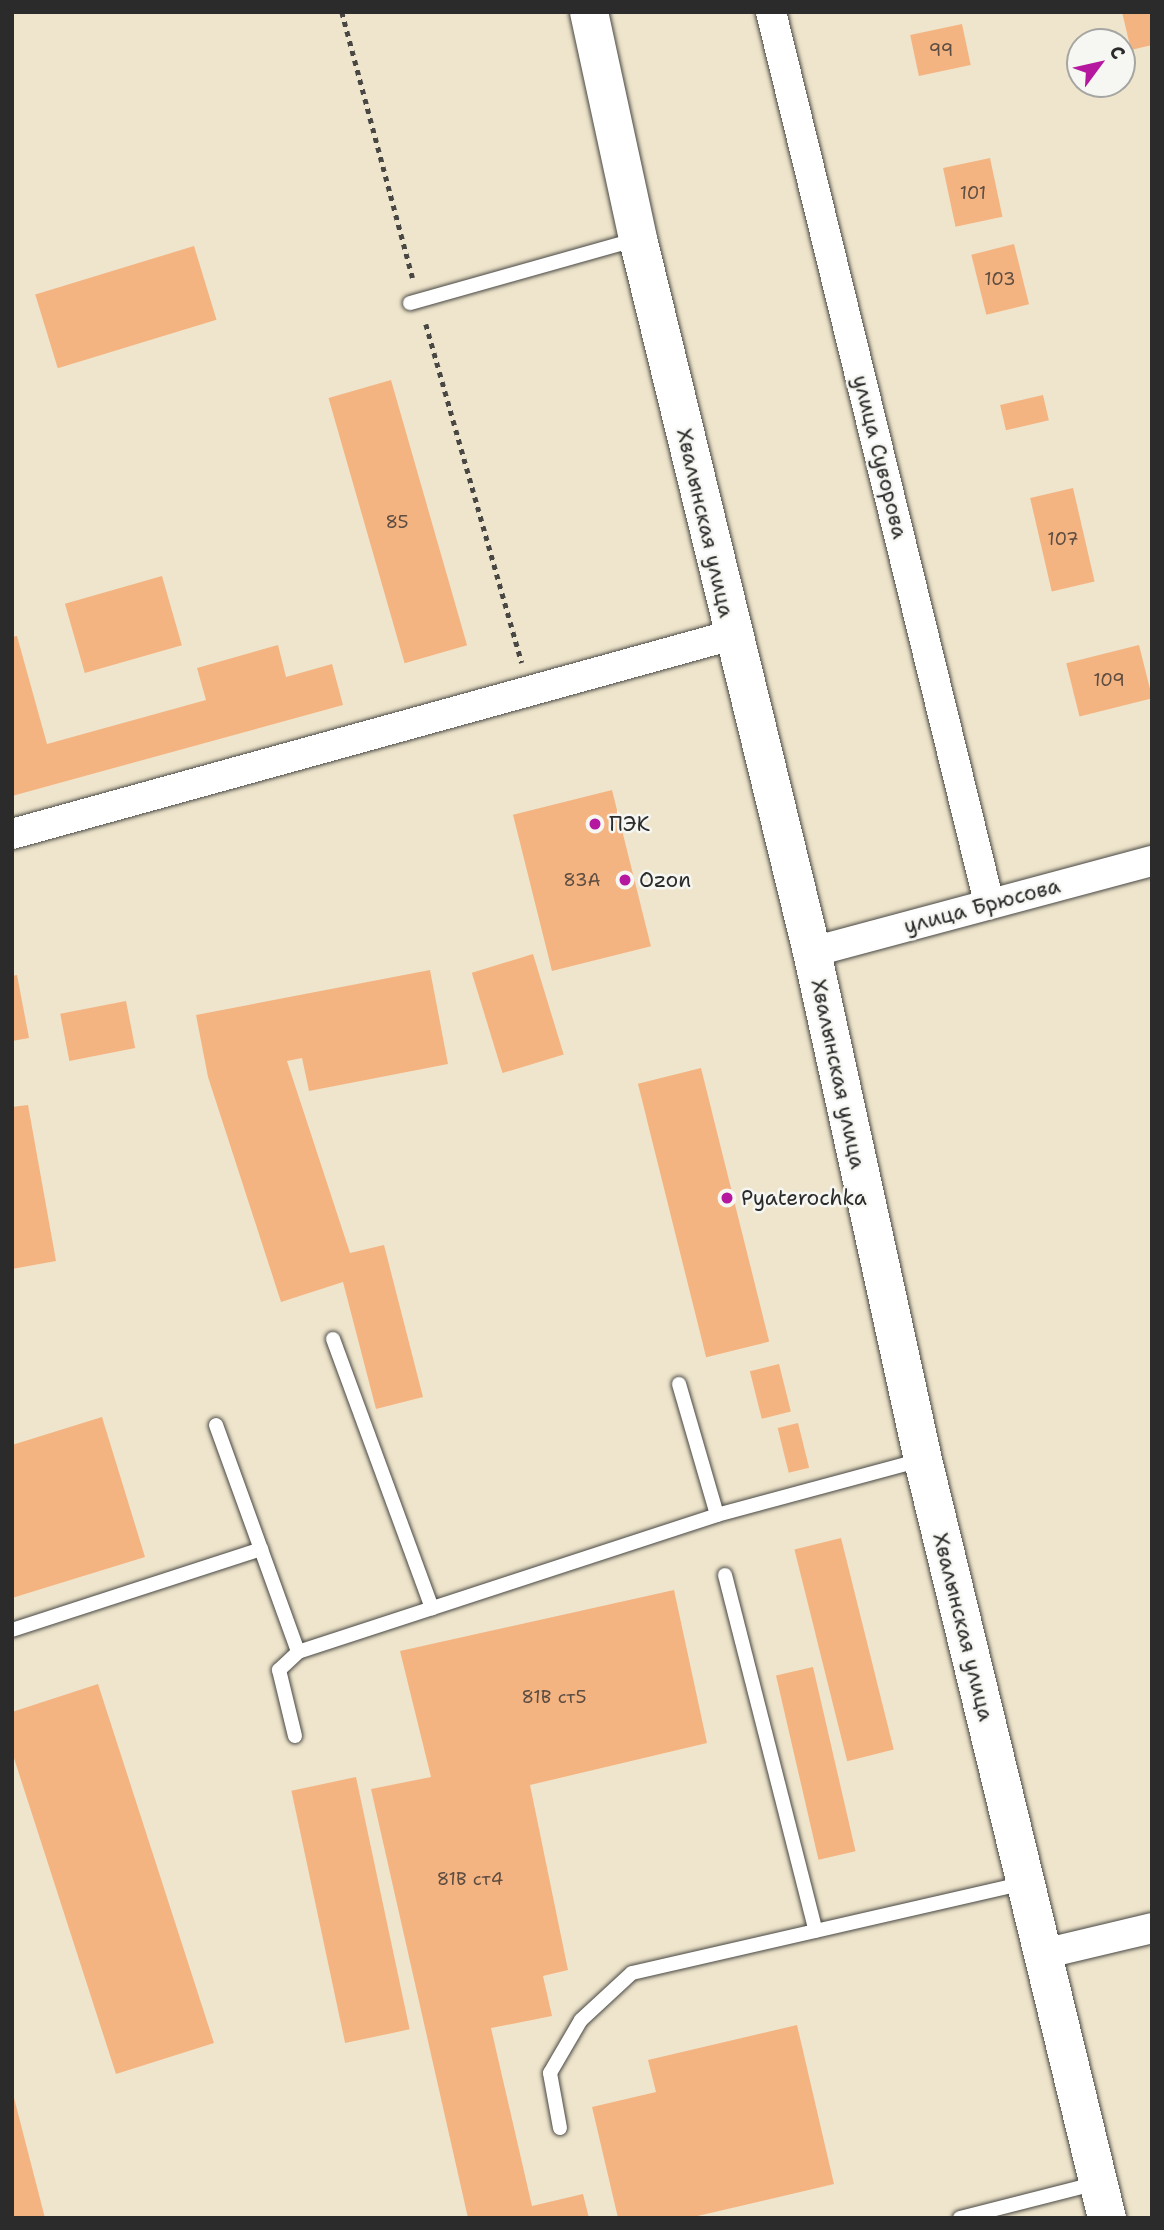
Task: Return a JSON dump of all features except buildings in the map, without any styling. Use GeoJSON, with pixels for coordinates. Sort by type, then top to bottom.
{"type":"FeatureCollection","features":[{"type":"Feature","properties":{"kind":"main road","name":"Хвалынская улица"},"geometry":{"type":"LineString","coordinates":[[589,12],[638,239],[732,635],[812,952],[923,1460],[1102,2200]]}},
{"type":"Feature","properties":{"kind":"street","name":"улица Суворова"},"geometry":{"type":"LineString","coordinates":[[771,12],[989,902]]}},
{"type":"Feature","properties":{"kind":"street"},"geometry":{"type":"LineString","coordinates":[[12,834],[732,635]]}},
{"type":"Feature","properties":{"kind":"street","name":"улица Брюсова"},"geometry":{"type":"LineString","coordinates":[[812,952],[989,902],[1152,861]]}},
{"type":"Feature","properties":{"kind":"street"},"geometry":{"type":"LineString","coordinates":[[1043,1954],[1152,1928]]}},
{"type":"Feature","properties":{"kind":"lane"},"geometry":{"type":"LineString","coordinates":[[414,302],[638,239]]}},
{"type":"Feature","properties":{"kind":"lane"},"geometry":{"type":"LineString","coordinates":[[332,1339],[432,1608]]}},
{"type":"Feature","properties":{"kind":"lane"},"geometry":{"type":"LineString","coordinates":[[679,1384],[717,1515]]}},
{"type":"Feature","properties":{"kind":"lane"},"geometry":{"type":"LineString","coordinates":[[216,1425],[298,1651]]}},
{"type":"Feature","properties":{"kind":"lane"},"geometry":{"type":"LineString","coordinates":[[295,1736],[279,1670],[298,1651],[717,1515],[923,1460]]}},
{"type":"Feature","properties":{"kind":"lane"},"geometry":{"type":"LineString","coordinates":[[12,1630],[261,1549]]}},
{"type":"Feature","properties":{"kind":"lane"},"geometry":{"type":"LineString","coordinates":[[724,1575],[816,1931]]}},
{"type":"Feature","properties":{"kind":"lane"},"geometry":{"type":"LineString","coordinates":[[560,2128],[550,2073],[581,2020],[632,1973],[1025,1883]]}},
{"type":"Feature","properties":{"kind":"lane"},"geometry":{"type":"LineString","coordinates":[[960,2218],[1102,2200]]}},
{"type":"Feature","properties":{"kind":"path"},"geometry":{"type":"LineString","coordinates":[[342,12],[414,302],[529,690]]}},
{"type":"Feature","properties":{"kind":"place","name":"ПЭК"},"geometry":{"type":"Point","coordinates":[595,824]}},
{"type":"Feature","properties":{"kind":"place","name":"Ozon"},"geometry":{"type":"Point","coordinates":[625,880]}},
{"type":"Feature","properties":{"kind":"place","name":"Pyaterochka"},"geometry":{"type":"Point","coordinates":[727,1198]}}]}
